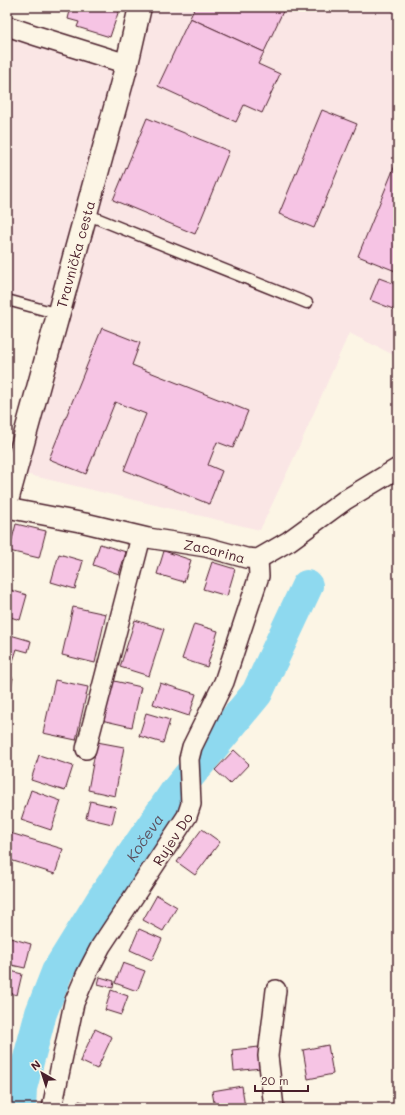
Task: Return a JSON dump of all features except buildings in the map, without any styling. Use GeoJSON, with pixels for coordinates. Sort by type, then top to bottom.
{"type":"FeatureCollection","features":[{"type":"Feature","properties":{"kind":"main road","name":"Travnička cesta"},"geometry":{"type":"LineString","coordinates":[[7,501],[127,64],[140,7]]}},
{"type":"Feature","properties":{"kind":"street"},"geometry":{"type":"LineString","coordinates":[[7,26],[127,64]]}},
{"type":"Feature","properties":{"kind":"street","name":"Zacarina"},"geometry":{"type":"LineString","coordinates":[[7,508],[141,537],[206,547],[246,558],[258,559],[289,541],[345,500],[398,468]]}},
{"type":"Feature","properties":{"kind":"street"},"geometry":{"type":"LineString","coordinates":[[86,749],[141,537]]}},
{"type":"Feature","properties":{"kind":"street","name":"Rujev Do"},"geometry":{"type":"LineString","coordinates":[[52,1108],[74,1003],[101,946],[187,816],[192,804],[189,759],[192,746],[224,682],[259,576],[258,559]]}},
{"type":"Feature","properties":{"kind":"street"},"geometry":{"type":"LineString","coordinates":[[274,1108],[268,1056],[276,990]]}},
{"type":"Feature","properties":{"kind":"lane"},"geometry":{"type":"LineString","coordinates":[[86,214],[307,303]]}},
{"type":"Feature","properties":{"kind":"lane"},"geometry":{"type":"LineString","coordinates":[[7,300],[59,314]]}},
{"type":"Feature","properties":{"kind":"shaded area"},"geometry":{"type":"Polygon","coordinates":[[[148,7],[398,7],[398,357],[349,333],[298,449],[260,530],[21,473],[63,308],[7,294],[7,26],[128,69],[148,7]]]}},
{"type":"Feature","properties":{"kind":"waterway","name":"Kočeva"},"geometry":{"type":"LineString","coordinates":[[20,1108],[21,1088],[41,1013],[57,972],[103,898],[174,794],[257,693],[307,586]]}}]}
